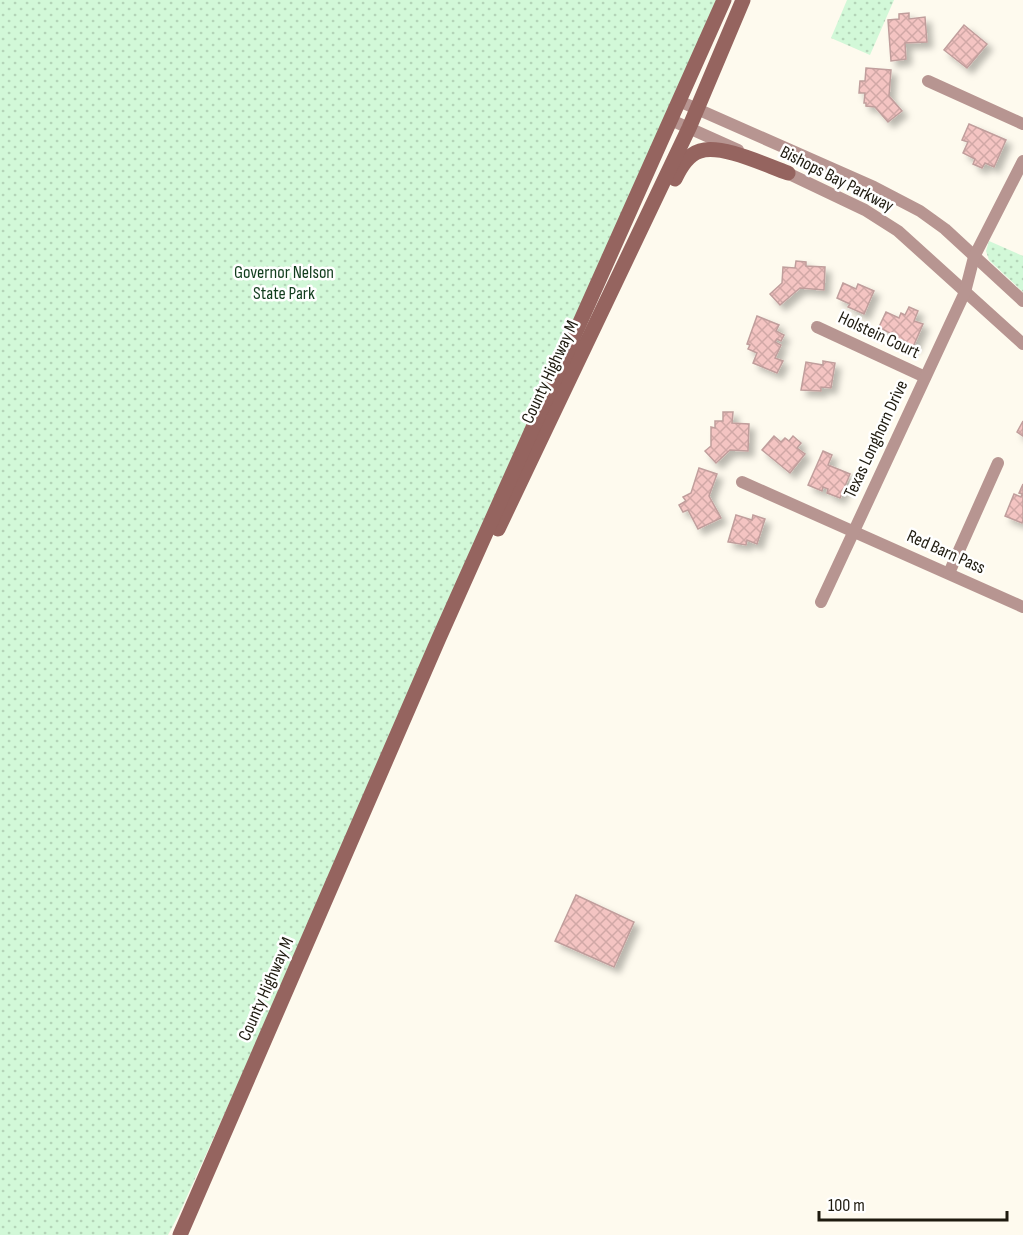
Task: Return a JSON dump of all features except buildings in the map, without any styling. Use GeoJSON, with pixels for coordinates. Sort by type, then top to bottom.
{"type":"FeatureCollection","features":[{"type":"Feature","properties":{"kind":"main road","name":"County Highway M"},"geometry":{"type":"LineString","coordinates":[[180,1235],[478,548],[724,0]]}},
{"type":"Feature","properties":{"kind":"main road","name":"County Highway M"},"geometry":{"type":"LineString","coordinates":[[387,759],[427,682],[698,109],[743,0]]}},
{"type":"Feature","properties":{"kind":"main road"},"geometry":{"type":"LineString","coordinates":[[593,328],[648,236],[678,172],[692,155],[700,151],[725,151],[788,172]]}},
{"type":"Feature","properties":{"kind":"street"},"geometry":{"type":"LineString","coordinates":[[928,81],[1023,124]]}},
{"type":"Feature","properties":{"kind":"street","name":"Bishops Bay Parkway"},"geometry":{"type":"LineString","coordinates":[[679,101],[901,201],[945,229],[1023,301]]}},
{"type":"Feature","properties":{"kind":"street","name":"Bishops Bay Parkway"},"geometry":{"type":"LineString","coordinates":[[671,120],[788,172],[879,218],[914,244],[1023,344]]}},
{"type":"Feature","properties":{"kind":"street","name":"Texas Longhorn Drive"},"geometry":{"type":"LineString","coordinates":[[821,602],[965,292],[975,257],[1023,161]]}},
{"type":"Feature","properties":{"kind":"street","name":"Holstein Court"},"geometry":{"type":"LineString","coordinates":[[818,327],[925,377]]}},
{"type":"Feature","properties":{"kind":"street"},"geometry":{"type":"LineString","coordinates":[[949,573],[998,463]]}},
{"type":"Feature","properties":{"kind":"street","name":"Red Barn Pass"},"geometry":{"type":"LineString","coordinates":[[742,482],[1023,607]]}},
{"type":"Feature","properties":{"kind":"green space","name":"Governor Nelson State Park"},"geometry":{"type":"Polygon","coordinates":[[[0,0],[721,0],[232,1097],[168,1235],[0,1235],[0,0]]]}},
{"type":"Feature","properties":{"kind":"green space"},"geometry":{"type":"Polygon","coordinates":[[[847,0],[894,0],[870,55],[831,38],[847,0]]]}},
{"type":"Feature","properties":{"kind":"green space"},"geometry":{"type":"Polygon","coordinates":[[[989,241],[1023,256],[1023,292],[989,260],[986,251],[989,241]]]}}]}
